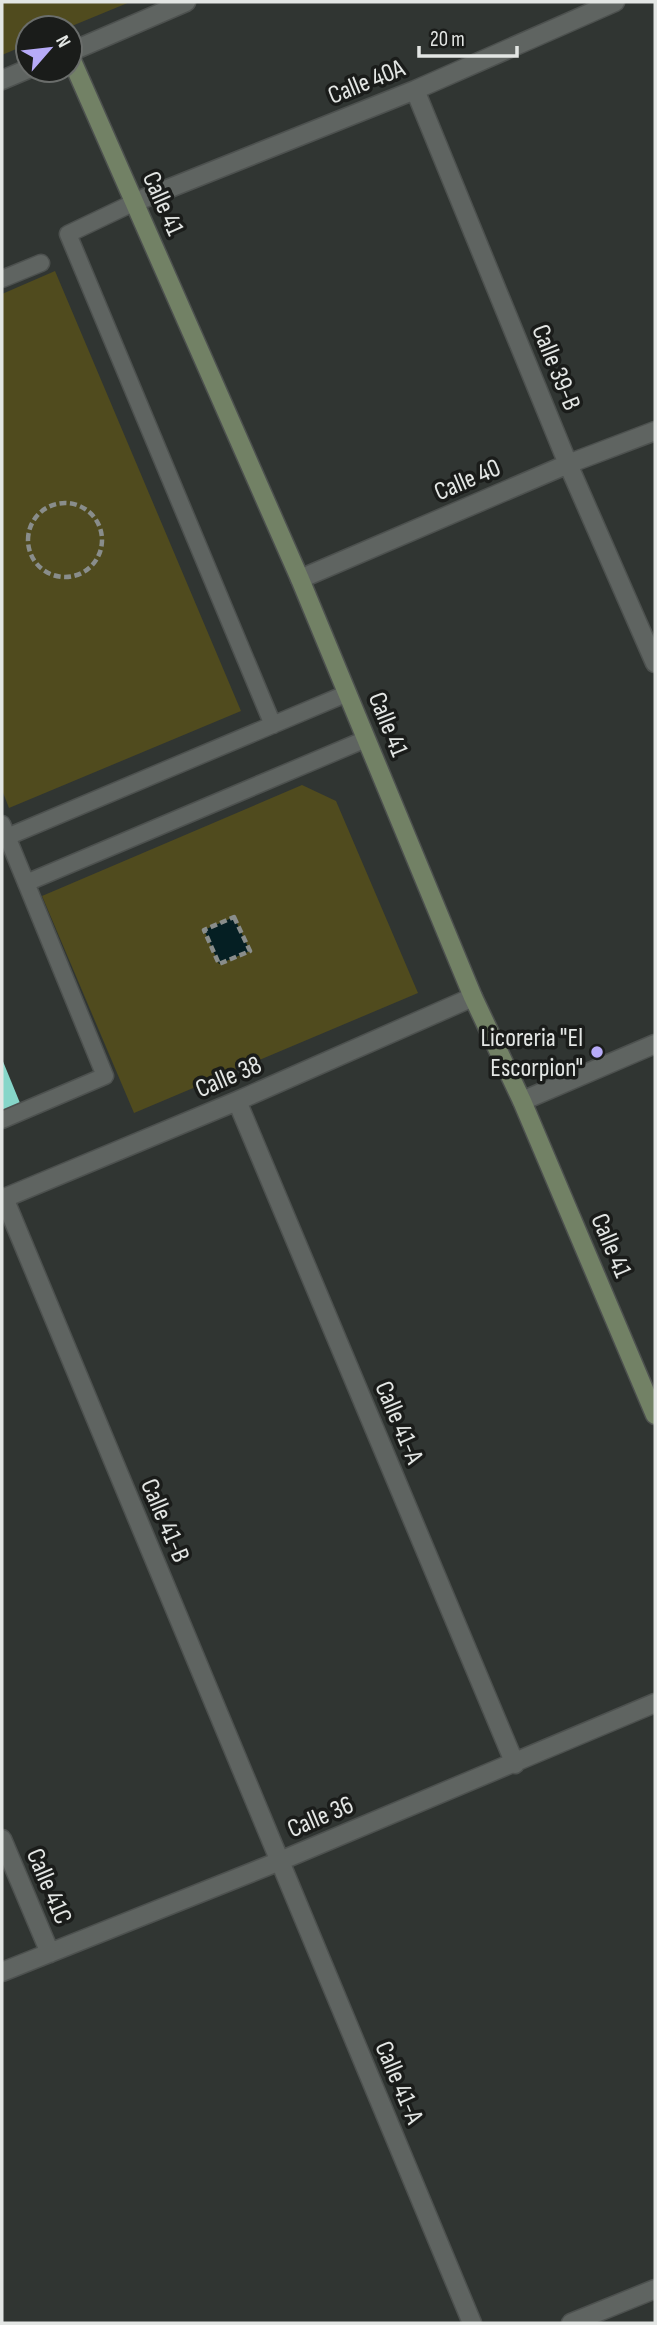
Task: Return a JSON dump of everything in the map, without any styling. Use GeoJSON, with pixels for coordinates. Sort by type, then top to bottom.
{"type":"FeatureCollection","features":[{"type":"Feature","properties":{"kind":"street"},"geometry":{"type":"LineString","coordinates":[[84,48],[186,2]]}},
{"type":"Feature","properties":{"kind":"street","name":"Calle 40A"},"geometry":{"type":"LineString","coordinates":[[135,202],[415,90],[615,2]]}},
{"type":"Feature","properties":{"kind":"street","name":"Calle 41"},"geometry":{"type":"LineString","coordinates":[[83,84],[300,579],[473,997],[522,1101],[655,1415]]}},
{"type":"Feature","properties":{"kind":"street","name":"Calle 39-B"},"geometry":{"type":"LineString","coordinates":[[415,90],[568,464],[655,663]]}},
{"type":"Feature","properties":{"kind":"street","name":"Calle 40"},"geometry":{"type":"LineString","coordinates":[[300,579],[568,464],[655,431]]}},
{"type":"Feature","properties":{"kind":"street","name":"Calle 38"},"geometry":{"type":"LineString","coordinates":[[3,1199],[237,1101],[473,997]]}},
{"type":"Feature","properties":{"kind":"street"},"geometry":{"type":"LineString","coordinates":[[522,1101],[655,1044]]}},
{"type":"Feature","properties":{"kind":"street","name":"Calle 41-A"},"geometry":{"type":"LineString","coordinates":[[237,1101],[515,1763]]}},
{"type":"Feature","properties":{"kind":"street","name":"Calle 41-B"},"geometry":{"type":"LineString","coordinates":[[3,1199],[280,1861]]}},
{"type":"Feature","properties":{"kind":"street","name":"Calle 36"},"geometry":{"type":"LineString","coordinates":[[2,1972],[280,1861],[655,1703]]}},
{"type":"Feature","properties":{"kind":"street","name":"Calle 41C"},"geometry":{"type":"LineString","coordinates":[[2,1839],[50,1953]]}},
{"type":"Feature","properties":{"kind":"street","name":"Calle 41-A"},"geometry":{"type":"LineString","coordinates":[[280,1861],[472,2323]]}},
{"type":"Feature","properties":{"kind":"street"},"geometry":{"type":"LineString","coordinates":[[571,2323],[655,2289]]}},
{"type":"Feature","properties":{"kind":"lane"},"geometry":{"type":"LineString","coordinates":[[135,202],[68,233],[273,725]]}},
{"type":"Feature","properties":{"kind":"lane"},"geometry":{"type":"LineString","coordinates":[[2,279],[41,262]]}},
{"type":"Feature","properties":{"kind":"lane"},"geometry":{"type":"LineString","coordinates":[[2,1120],[105,1076],[4,830],[348,693]]}},
{"type":"Feature","properties":{"kind":"lane"},"geometry":{"type":"LineString","coordinates":[[26,883],[366,739]]}},
{"type":"Feature","properties":{"kind":"path"},"geometry":{"type":"LineString","coordinates":[[73,503],[94,516],[103,538],[96,561],[87,570],[76,576],[64,577],[42,568],[34,559],[28,536],[38,513],[49,506],[73,503]]}},
{"type":"Feature","properties":{"kind":"path"},"geometry":{"type":"LineString","coordinates":[[234,917],[250,951],[219,964],[204,930],[234,917]]}},
{"type":"Feature","properties":{"kind":"shaded area"},"geometry":{"type":"Polygon","coordinates":[[[2,2],[130,2],[84,21],[84,14],[14,14],[14,50],[2,55],[2,2]]]}},
{"type":"Feature","properties":{"kind":"shaded area"},"geometry":{"type":"Polygon","coordinates":[[[55,271],[241,711],[9,808],[2,790],[2,294],[55,271]]]}},
{"type":"Feature","properties":{"kind":"shaded area"},"geometry":{"type":"Polygon","coordinates":[[[302,785],[336,801],[418,993],[134,1113],[42,896],[302,785]]]}},
{"type":"Feature","properties":{"kind":"water"},"geometry":{"type":"Polygon","coordinates":[[[234,917],[250,951],[219,964],[204,930],[234,917]]]}},
{"type":"Feature","properties":{"kind":"building"},"geometry":{"type":"Polygon","coordinates":[[[2,1059],[20,1103],[2,1111],[2,1059]]]}},
{"type":"Feature","properties":{"kind":"place","name":"Licoreria \"El Escorpion\""},"geometry":{"type":"Point","coordinates":[597,1052]}}]}
